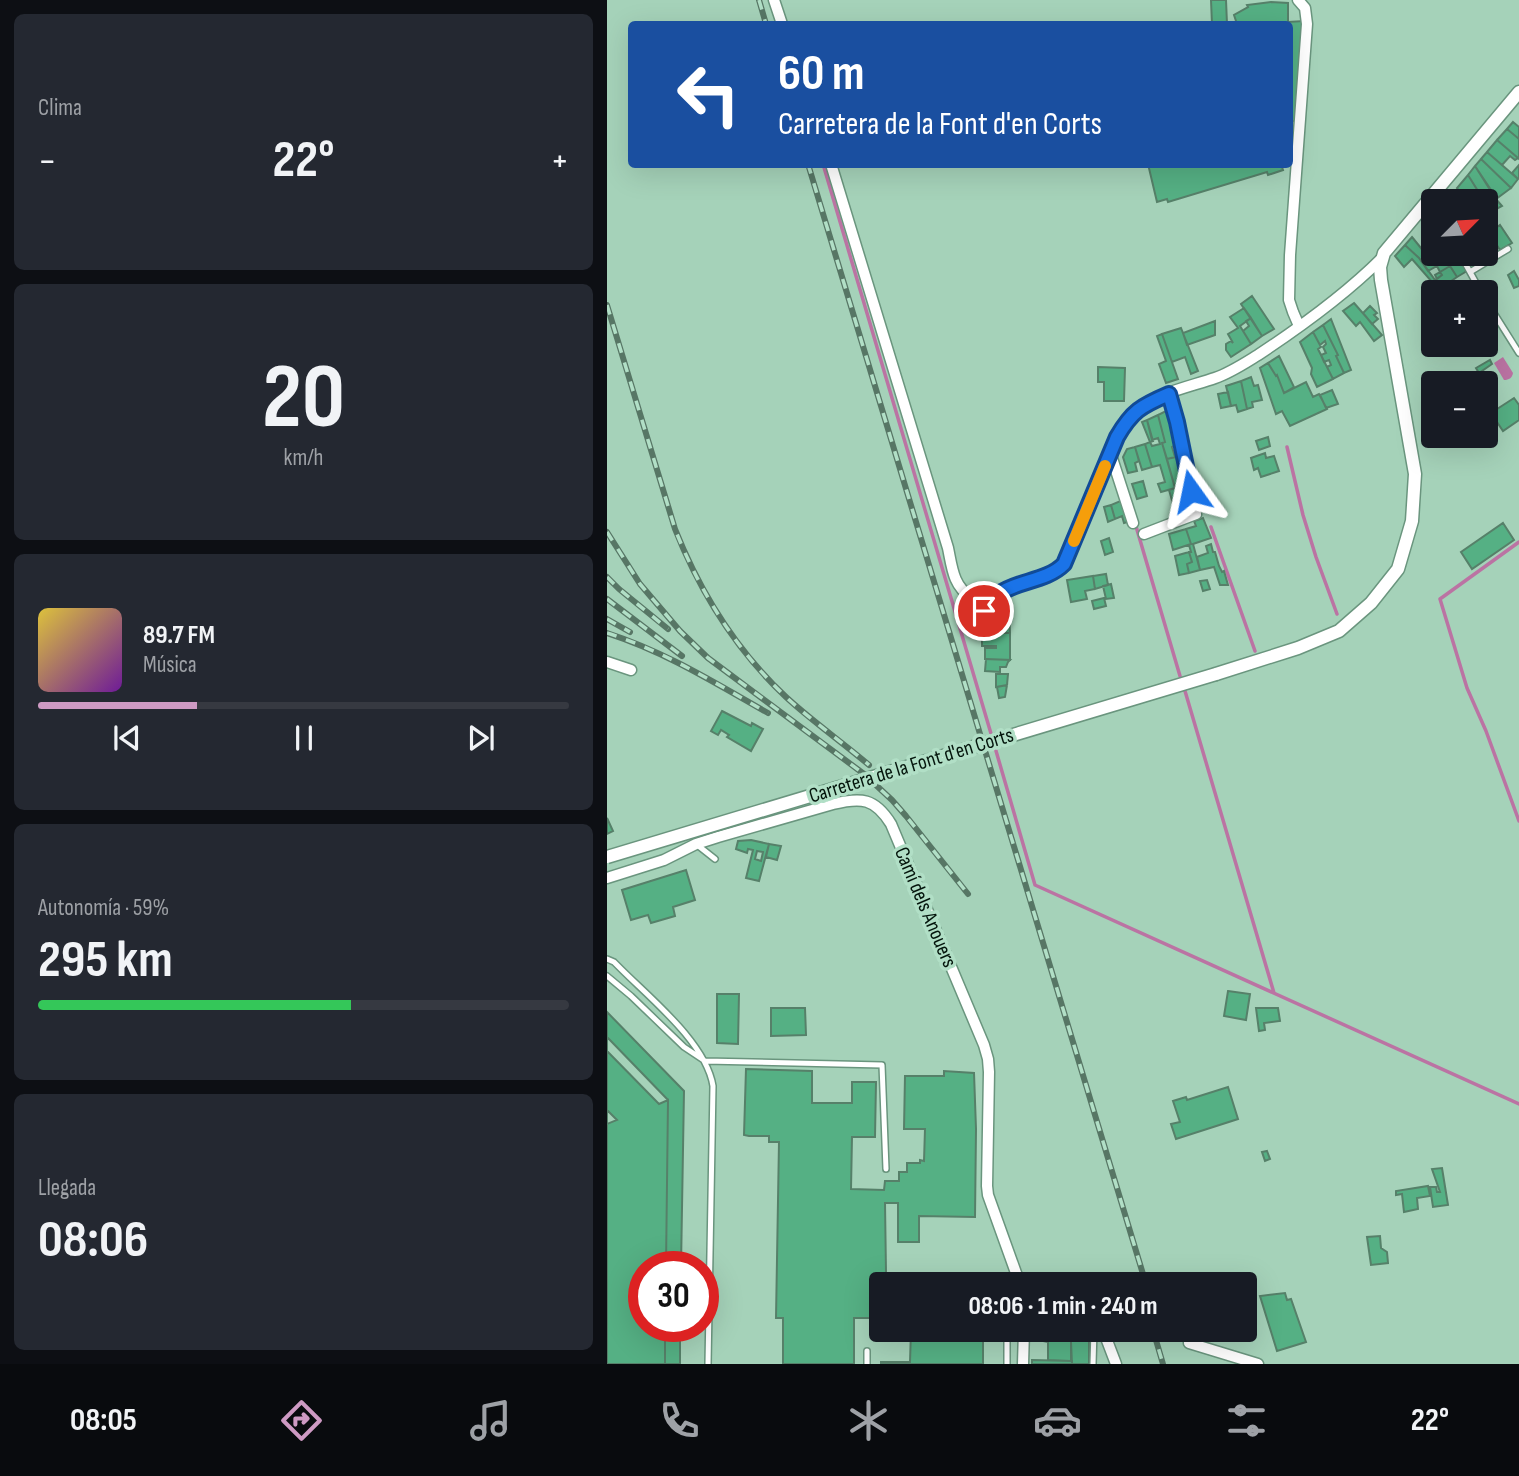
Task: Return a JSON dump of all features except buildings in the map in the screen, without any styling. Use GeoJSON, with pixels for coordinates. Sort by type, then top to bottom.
{"type":"FeatureCollection","features":[{"type":"Feature","properties":{"kind":"street"},"geometry":{"type":"LineString","coordinates":[[774,0],[781,21]]}},
{"type":"Feature","properties":{"kind":"street"},"geometry":{"type":"LineString","coordinates":[[1298,0],[1305,8],[1306,24],[1289,300],[1299,326]]}},
{"type":"Feature","properties":{"kind":"street"},"geometry":{"type":"LineString","coordinates":[[1442,189],[1519,92]]}},
{"type":"Feature","properties":{"kind":"street"},"geometry":{"type":"LineString","coordinates":[[832,168],[948,548],[954,578],[963,592],[971,597]]}},
{"type":"Feature","properties":{"kind":"street"},"geometry":{"type":"LineString","coordinates":[[970,628],[998,595],[1048,575],[1064,564],[1117,437],[1130,416],[1144,405],[1219,377],[1258,355],[1365,275],[1421,214]]}},
{"type":"Feature","properties":{"kind":"street","name":"Carretera de la Font d'en Corts"},"geometry":{"type":"LineString","coordinates":[[607,857],[1216,674],[1298,648],[1339,631],[1371,603],[1398,569],[1412,521],[1415,474],[1381,280],[1382,258]]}},
{"type":"Feature","properties":{"kind":"street"},"geometry":{"type":"LineString","coordinates":[[1144,534],[1196,514],[1169,394]]}},
{"type":"Feature","properties":{"kind":"street"},"geometry":{"type":"LineString","coordinates":[[1111,455],[1133,523]]}},
{"type":"Feature","properties":{"kind":"street"},"geometry":{"type":"LineString","coordinates":[[607,662],[631,670]]}},
{"type":"Feature","properties":{"kind":"street","name":"Camí dels Anouers"},"geometry":{"type":"LineString","coordinates":[[607,877],[664,860],[696,844],[849,800],[868,802],[878,807],[885,814],[896,836],[984,1045],[990,1085],[987,1186],[990,1204],[1016,1272]]}},
{"type":"Feature","properties":{"kind":"street"},"geometry":{"type":"LineString","coordinates":[[1023,1364],[1024,1342]]}},
{"type":"Feature","properties":{"kind":"street"},"geometry":{"type":"LineString","coordinates":[[1108,1342],[1116,1364]]}},
{"type":"Feature","properties":{"kind":"street"},"geometry":{"type":"LineString","coordinates":[[1189,1343],[1258,1364]]}},
{"type":"Feature","properties":{"kind":"lane"},"geometry":{"type":"LineString","coordinates":[[1470,272],[1508,249]]}},
{"type":"Feature","properties":{"kind":"lane"},"geometry":{"type":"LineString","coordinates":[[1467,266],[1474,280]]}},
{"type":"Feature","properties":{"kind":"lane"},"geometry":{"type":"LineString","coordinates":[[1498,320],[1519,353]]}},
{"type":"Feature","properties":{"kind":"lane"},"geometry":{"type":"LineString","coordinates":[[696,844],[715,859]]}},
{"type":"Feature","properties":{"kind":"lane"},"geometry":{"type":"LineString","coordinates":[[607,959],[614,962],[673,1021],[693,1044],[711,1073],[713,1086],[708,1364]]}},
{"type":"Feature","properties":{"kind":"lane"},"geometry":{"type":"LineString","coordinates":[[607,976],[684,1047],[705,1061],[882,1065],[886,1169]]}},
{"type":"Feature","properties":{"kind":"lane"},"geometry":{"type":"LineString","coordinates":[[1007,1342],[1007,1364]]}},
{"type":"Feature","properties":{"kind":"lane"},"geometry":{"type":"LineString","coordinates":[[1093,1364],[1094,1342]]}},
{"type":"Feature","properties":{"kind":"lane"},"geometry":{"type":"LineString","coordinates":[[867,1351],[867,1364]]}},
{"type":"Feature","properties":{"kind":"shaded area"},"geometry":{"type":"Polygon","coordinates":[[[1503,357],[1513,373],[1506,380],[1494,363],[1503,357]]]}},
{"type":"Feature","properties":{"kind":"waterway"},"geometry":{"type":"LineString","coordinates":[[824,168],[992,737]]}},
{"type":"Feature","properties":{"kind":"waterway"},"geometry":{"type":"LineString","coordinates":[[1287,447],[1303,515],[1337,614]]}},
{"type":"Feature","properties":{"kind":"waterway"},"geometry":{"type":"LineString","coordinates":[[1135,523],[1180,676]]}},
{"type":"Feature","properties":{"kind":"waterway"},"geometry":{"type":"LineString","coordinates":[[1211,527],[1255,651]]}},
{"type":"Feature","properties":{"kind":"waterway"},"geometry":{"type":"LineString","coordinates":[[1519,542],[1440,599],[1467,688],[1519,821]]}},
{"type":"Feature","properties":{"kind":"waterway"},"geometry":{"type":"LineString","coordinates":[[1185,691],[1274,993]]}},
{"type":"Feature","properties":{"kind":"waterway"},"geometry":{"type":"LineString","coordinates":[[994,744],[1035,885],[1519,1104]]}},
{"type":"Feature","properties":{"kind":"railway"},"geometry":{"type":"LineString","coordinates":[[759,0],[765,21]]}},
{"type":"Feature","properties":{"kind":"railway"},"geometry":{"type":"LineString","coordinates":[[809,168],[1142,1272]]}},
{"type":"Feature","properties":{"kind":"railway"},"geometry":{"type":"LineString","coordinates":[[607,305],[675,529],[708,597],[735,640],[768,679],[796,706],[869,765]]}},
{"type":"Feature","properties":{"kind":"railway"},"geometry":{"type":"LineString","coordinates":[[607,532],[640,584],[680,631],[708,658],[864,774],[906,816],[968,894]]}},
{"type":"Feature","properties":{"kind":"railway"},"geometry":{"type":"LineString","coordinates":[[607,577],[668,629]]}},
{"type":"Feature","properties":{"kind":"railway"},"geometry":{"type":"LineString","coordinates":[[607,599],[682,656]]}},
{"type":"Feature","properties":{"kind":"railway"},"geometry":{"type":"LineString","coordinates":[[607,619],[630,632]]}},
{"type":"Feature","properties":{"kind":"railway"},"geometry":{"type":"LineString","coordinates":[[607,633],[670,659],[768,713]]}},
{"type":"Feature","properties":{"kind":"railway"},"geometry":{"type":"LineString","coordinates":[[1157,1342],[1163,1364]]}},
{"type":"Feature","properties":{"kind":"slow traffic"},"geometry":{"type":"LineString","coordinates":[[1074,541],[1105,466]]}},
{"type":"Feature","properties":{"kind":"route"},"geometry":{"type":"LineString","coordinates":[[984,611],[998,595],[1008,589],[1048,575],[1064,564],[1125,422],[1137,410],[1169,394],[1191,491]]}}]}
